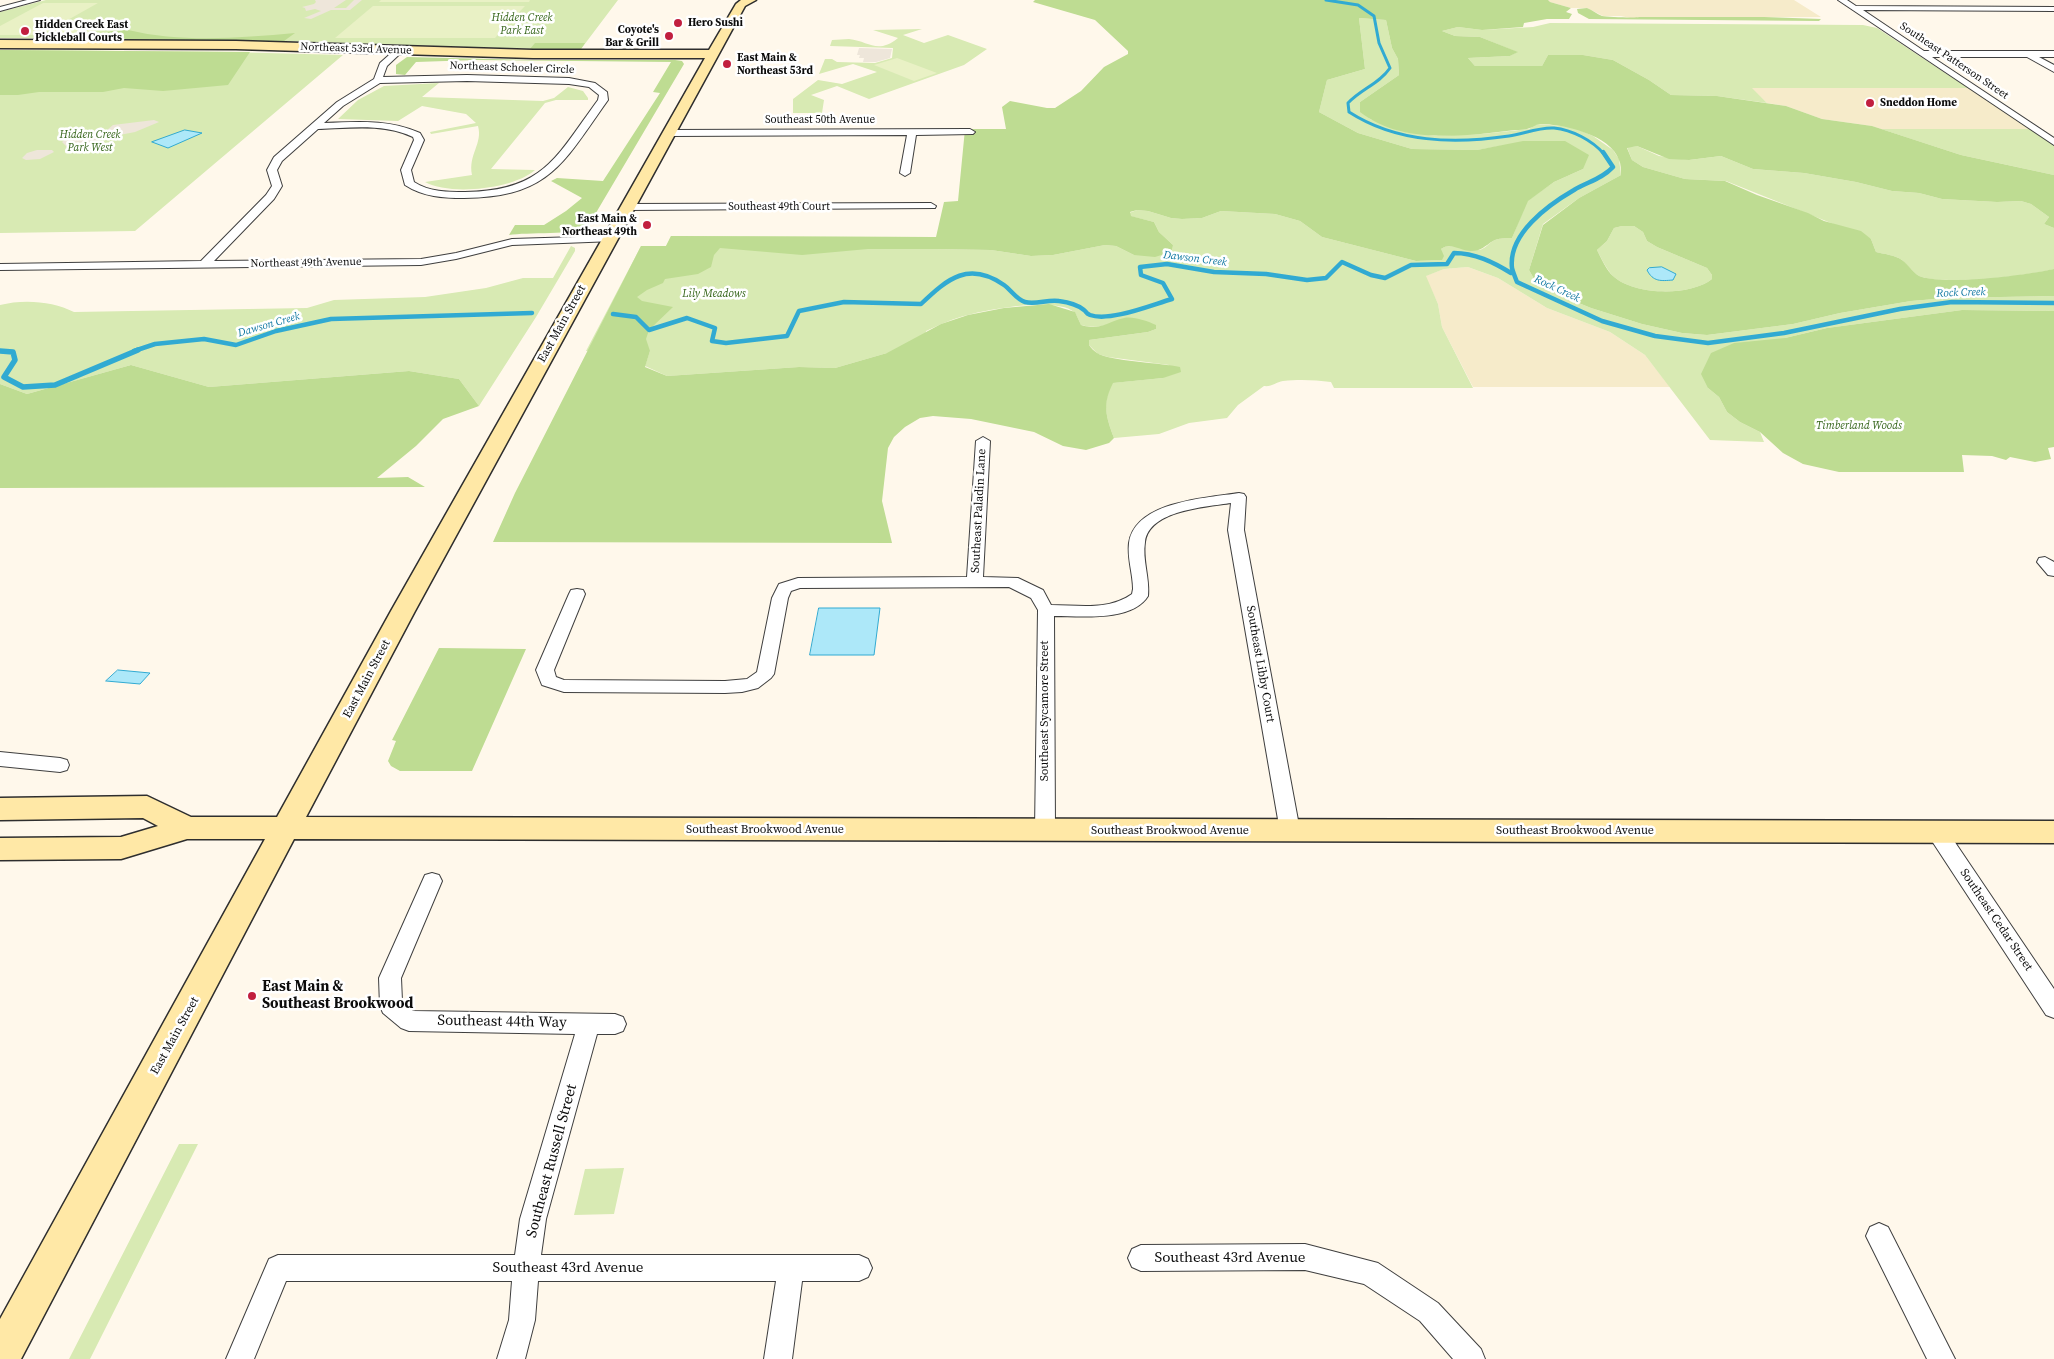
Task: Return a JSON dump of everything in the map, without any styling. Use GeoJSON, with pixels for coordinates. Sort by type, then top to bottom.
{"type":"FeatureCollection","features":[{"type":"Feature","properties":{"kind":"main road","name":"East Main Street"},"geometry":{"type":"LineString","coordinates":[[4,1345],[403,612],[742,1]]}},
{"type":"Feature","properties":{"kind":"main road","name":"Northeast 53rd Avenue"},"geometry":{"type":"LineString","coordinates":[[0,44],[236,45],[533,54],[712,54]]}},
{"type":"Feature","properties":{"kind":"main road"},"geometry":{"type":"LineString","coordinates":[[0,809],[147,807],[187,828]]}},
{"type":"Feature","properties":{"kind":"main road","name":"Southeast Brookwood Avenue"},"geometry":{"type":"LineString","coordinates":[[187,828],[2054,832]]}},
{"type":"Feature","properties":{"kind":"main road"},"geometry":{"type":"LineString","coordinates":[[0,849],[121,848],[187,828]]}},
{"type":"Feature","properties":{"kind":"street"},"geometry":{"type":"LineString","coordinates":[[0,8],[25,0]]}},
{"type":"Feature","properties":{"kind":"street"},"geometry":{"type":"LineString","coordinates":[[0,8],[36,0]]}},
{"type":"Feature","properties":{"kind":"street","name":"Southeast Patterson Street"},"geometry":{"type":"LineString","coordinates":[[1842,0],[2054,142]]}},
{"type":"Feature","properties":{"kind":"street"},"geometry":{"type":"LineString","coordinates":[[1854,8],[2054,9]]}},
{"type":"Feature","properties":{"kind":"street"},"geometry":{"type":"LineString","coordinates":[[204,265],[263,206],[277,186],[272,170],[278,159],[340,104],[378,80],[383,65],[400,50]]}},
{"type":"Feature","properties":{"kind":"street"},"geometry":{"type":"LineString","coordinates":[[1923,54],[2054,54]]}},
{"type":"Feature","properties":{"kind":"street"},"geometry":{"type":"LineString","coordinates":[[2028,54],[2054,69]]}},
{"type":"Feature","properties":{"kind":"street","name":"Northeast Schoeler Circle"},"geometry":{"type":"LineString","coordinates":[[316,126],[384,126],[406,129],[417,135],[419,140],[406,170],[409,183],[416,189],[439,194],[493,194],[519,188],[540,178],[552,168],[603,100],[604,94],[592,85],[569,81],[467,78],[378,80]]}},
{"type":"Feature","properties":{"kind":"street","name":"Southeast 50th Avenue"},"geometry":{"type":"LineString","coordinates":[[670,133],[970,132]]}},
{"type":"Feature","properties":{"kind":"street"},"geometry":{"type":"LineString","coordinates":[[905,173],[912,133]]}},
{"type":"Feature","properties":{"kind":"street","name":"Southeast 49th Court"},"geometry":{"type":"LineString","coordinates":[[628,207],[931,206]]}},
{"type":"Feature","properties":{"kind":"street","name":"Northeast 49th Avenue"},"geometry":{"type":"LineString","coordinates":[[0,267],[421,262],[456,256],[512,242],[610,239]]}},
{"type":"Feature","properties":{"kind":"street","name":"Southeast Paladin Lane"},"geometry":{"type":"LineString","coordinates":[[975,581],[983,441]]}},
{"type":"Feature","properties":{"kind":"street","name":"Southeast Libby Court"},"geometry":{"type":"LineString","coordinates":[[1046,610],[1122,608],[1140,596],[1137,540],[1143,527],[1155,515],[1177,508],[1239,497],[1236,530],[1290,831]]}},
{"type":"Feature","properties":{"kind":"street"},"geometry":{"type":"LineString","coordinates":[[577,594],[545,670],[548,681],[564,686],[746,686],[759,682],[765,674],[780,598],[785,588],[798,583],[975,581]]}},
{"type":"Feature","properties":{"kind":"street","name":"Southeast Sycamore Street"},"geometry":{"type":"LineString","coordinates":[[975,581],[1012,582],[1038,594],[1046,610],[1045,830]]}},
{"type":"Feature","properties":{"kind":"street"},"geometry":{"type":"LineString","coordinates":[[0,759],[60,765]]}},
{"type":"Feature","properties":{"kind":"street","name":"Southeast Cedar Street"},"geometry":{"type":"LineString","coordinates":[[1937,832],[2054,1008]]}},
{"type":"Feature","properties":{"kind":"street","name":"Southeast 44th Way"},"geometry":{"type":"LineString","coordinates":[[432,881],[390,978],[391,1006],[409,1021],[615,1024]]}},
{"type":"Feature","properties":{"kind":"street","name":"Southeast Russell Street"},"geometry":{"type":"LineString","coordinates":[[511,1359],[522,1320],[526,1268],[533,1219],[589,1024]]}},
{"type":"Feature","properties":{"kind":"street"},"geometry":{"type":"LineString","coordinates":[[1879,1236],[1941,1359]]}},
{"type":"Feature","properties":{"kind":"street","name":"Southeast 43rd Avenue"},"geometry":{"type":"LineString","coordinates":[[1141,1258],[1305,1257],[1369,1272],[1429,1312],[1471,1359]]}},
{"type":"Feature","properties":{"kind":"street","name":"Southeast 43rd Avenue"},"geometry":{"type":"LineString","coordinates":[[240,1359],[278,1268],[859,1268]]}},
{"type":"Feature","properties":{"kind":"street"},"geometry":{"type":"LineString","coordinates":[[778,1359],[791,1268]]}},
{"type":"Feature","properties":{"kind":"shaded area"},"geometry":{"type":"Polygon","coordinates":[[[315,0],[346,0],[334,8],[346,8],[354,0],[362,0],[350,10],[331,10],[311,19],[304,18],[321,11],[315,9],[306,11],[302,7],[314,4],[315,0]]]}},
{"type":"Feature","properties":{"kind":"shaded area"},"geometry":{"type":"Polygon","coordinates":[[[1548,0],[1794,0],[1821,17],[1639,17],[1635,19],[1621,16],[1603,16],[1587,8],[1571,8],[1548,0]]]}},
{"type":"Feature","properties":{"kind":"shaded area"},"geometry":{"type":"Polygon","coordinates":[[[859,48],[892,49],[890,58],[876,62],[863,62],[864,58],[859,58],[860,55],[857,55],[859,48]]]}},
{"type":"Feature","properties":{"kind":"shaded area"},"geometry":{"type":"Polygon","coordinates":[[[1751,88],[1968,88],[2030,129],[1881,129],[1822,119],[1786,106],[1767,103],[1751,88]]]}},
{"type":"Feature","properties":{"kind":"shaded area"},"geometry":{"type":"Polygon","coordinates":[[[154,120],[159,122],[135,132],[104,138],[94,143],[94,145],[70,150],[62,142],[67,138],[85,132],[91,133],[107,130],[113,125],[154,120]]]}},
{"type":"Feature","properties":{"kind":"shaded area"},"geometry":{"type":"Polygon","coordinates":[[[37,150],[52,150],[54,152],[40,159],[26,160],[22,158],[27,153],[37,150]]]}},
{"type":"Feature","properties":{"kind":"shaded area"},"geometry":{"type":"Polygon","coordinates":[[[1468,267],[1498,278],[1547,308],[1610,332],[1645,355],[1670,387],[1473,387],[1442,327],[1438,304],[1425,276],[1444,269],[1468,267]]]}},
{"type":"Feature","properties":{"kind":"green space","name":"Hidden Creek Park East"},"geometry":{"type":"Polygon","coordinates":[[[46,0],[618,0],[581,49],[284,41],[0,38],[0,12],[46,0]]]}},
{"type":"Feature","properties":{"kind":"green space"},"geometry":{"type":"Polygon","coordinates":[[[381,0],[530,0],[529,2],[379,2],[381,0]]]}},
{"type":"Feature","properties":{"kind":"green space"},"geometry":{"type":"Polygon","coordinates":[[[1035,0],[1548,0],[1571,8],[1566,12],[1572,14],[1569,19],[1547,19],[1524,23],[1523,27],[1482,30],[1458,27],[1442,31],[1455,36],[1480,37],[1518,52],[1510,56],[1468,58],[1475,66],[1542,66],[1548,55],[1583,55],[1613,60],[1671,95],[1717,96],[1786,106],[1822,119],[1872,126],[1961,155],[2054,175],[2054,228],[2044,224],[2049,217],[2031,204],[2021,201],[1997,202],[1942,199],[1919,193],[1892,191],[1856,182],[1804,173],[1753,169],[1721,156],[1689,160],[1669,159],[1637,146],[1627,148],[1632,160],[1643,167],[1685,179],[1725,181],[1824,221],[1861,231],[1871,239],[1876,252],[1899,258],[1916,274],[1922,277],[1968,280],[2054,269],[2054,296],[1947,298],[1911,301],[1840,313],[1793,324],[1707,335],[1682,333],[1642,324],[1591,308],[1542,288],[1537,284],[1529,270],[1543,225],[1579,198],[1621,175],[1620,163],[1614,151],[1597,138],[1561,126],[1539,124],[1524,130],[1434,136],[1395,130],[1377,122],[1360,112],[1360,102],[1399,75],[1398,59],[1392,48],[1386,20],[1359,18],[1365,69],[1327,80],[1319,112],[1358,133],[1412,149],[1477,150],[1523,141],[1565,141],[1589,155],[1583,169],[1554,182],[1528,201],[1512,238],[1495,240],[1483,248],[1474,251],[1448,246],[1441,249],[1444,256],[1442,260],[1416,261],[1322,237],[1300,221],[1275,214],[1221,211],[1202,218],[1182,219],[1171,218],[1148,211],[1137,210],[1130,212],[1131,216],[1154,222],[1159,232],[1173,245],[1171,252],[1155,257],[1134,255],[1116,246],[1105,245],[1053,255],[1031,256],[991,250],[868,249],[802,255],[720,248],[714,255],[711,267],[698,274],[665,279],[663,283],[637,297],[642,301],[673,307],[649,330],[646,339],[650,351],[645,367],[667,376],[799,367],[835,368],[887,353],[941,324],[968,315],[1004,308],[1049,304],[1075,312],[1081,325],[1088,327],[1128,318],[1140,319],[1156,325],[1156,329],[1148,332],[1089,340],[1089,345],[1103,356],[1180,367],[1181,372],[1163,378],[1113,383],[1107,398],[1106,411],[1114,438],[1109,443],[1086,450],[1063,446],[1034,432],[971,419],[933,416],[920,418],[905,427],[894,437],[888,448],[882,501],[892,543],[493,542],[515,493],[641,246],[666,246],[671,236],[936,237],[944,202],[958,201],[965,129],[1006,129],[1002,107],[1010,101],[1055,108],[1081,91],[1104,67],[1128,54],[1128,51],[1095,20],[1033,2],[1035,0]],[[1634,226],[1614,228],[1607,241],[1597,250],[1613,276],[1634,287],[1662,291],[1690,289],[1712,279],[1712,275],[1707,268],[1657,247],[1647,241],[1643,232],[1634,226]]]}},
{"type":"Feature","properties":{"kind":"green space"},"geometry":{"type":"Polygon","coordinates":[[[43,3],[98,3],[41,35],[0,35],[0,26],[43,3]]]}},
{"type":"Feature","properties":{"kind":"green space"},"geometry":{"type":"Polygon","coordinates":[[[373,6],[525,6],[495,38],[335,38],[373,6]]]}},
{"type":"Feature","properties":{"kind":"green space"},"geometry":{"type":"Polygon","coordinates":[[[1587,8],[1602,16],[1615,17],[1821,19],[1819,21],[1589,19],[1578,13],[1577,9],[1587,8]]]}},
{"type":"Feature","properties":{"kind":"green space","name":"Lily Meadows"},"geometry":{"type":"Polygon","coordinates":[[[1359,18],[1386,20],[1392,48],[1398,59],[1399,75],[1360,102],[1370,119],[1406,132],[1436,136],[1529,129],[1537,124],[1573,127],[1593,136],[1613,150],[1619,159],[1621,175],[1579,198],[1543,224],[1529,270],[1537,284],[1542,288],[1591,308],[1642,324],[1682,333],[1707,335],[1793,324],[1840,313],[1911,301],[1947,298],[2054,296],[2054,311],[1962,310],[1827,328],[1785,338],[1708,388],[1719,397],[1727,412],[1740,422],[1760,432],[1764,442],[1710,440],[1645,355],[1610,332],[1547,308],[1498,278],[1468,267],[1444,269],[1426,276],[1438,304],[1442,327],[1473,388],[1334,388],[1331,382],[1283,381],[1264,386],[1238,405],[1227,418],[1189,423],[1159,434],[1114,438],[1107,417],[1106,404],[1112,383],[1163,378],[1169,365],[1108,357],[1098,354],[1089,345],[1089,340],[1148,332],[1156,329],[1125,318],[1098,327],[1081,325],[1074,312],[1053,305],[1006,307],[963,316],[926,331],[923,353],[887,353],[835,368],[799,367],[667,376],[645,366],[650,351],[586,351],[641,246],[666,246],[671,236],[936,237],[935,249],[991,250],[1031,256],[1053,255],[1105,245],[1116,246],[1134,255],[1173,245],[1159,232],[1154,222],[1130,216],[1129,213],[1137,210],[1148,211],[1171,218],[1182,219],[1202,218],[1221,211],[1275,214],[1300,221],[1322,237],[1416,261],[1442,260],[1441,249],[1445,247],[1479,250],[1495,240],[1512,238],[1527,201],[1554,182],[1583,169],[1523,142],[1477,150],[1412,149],[1358,133],[1319,112],[1327,80],[1365,69],[1359,18]]]}},
{"type":"Feature","properties":{"kind":"green space"},"geometry":{"type":"Polygon","coordinates":[[[74,19],[114,19],[87,35],[46,35],[60,28],[75,28],[61,27],[74,19]]]}},
{"type":"Feature","properties":{"kind":"green space"},"geometry":{"type":"Polygon","coordinates":[[[1550,23],[1863,25],[1877,28],[1968,88],[1752,88],[1767,103],[1717,96],[1671,95],[1613,60],[1583,55],[1548,55],[1542,66],[1475,66],[1468,58],[1510,56],[1517,52],[1480,37],[1455,36],[1442,31],[1458,27],[1482,30],[1533,27],[1550,23]]]}},
{"type":"Feature","properties":{"kind":"green space"},"geometry":{"type":"Polygon","coordinates":[[[922,29],[903,35],[924,43],[948,35],[987,49],[964,65],[869,99],[837,86],[811,95],[824,100],[822,113],[793,113],[793,99],[818,80],[842,84],[877,72],[853,64],[819,74],[825,59],[832,59],[837,62],[875,63],[892,58],[893,48],[830,46],[832,40],[849,39],[873,46],[884,46],[898,38],[873,30],[922,29]]]}},
{"type":"Feature","properties":{"kind":"green space"},"geometry":{"type":"Polygon","coordinates":[[[128,30],[169,37],[190,38],[232,38],[295,33],[284,41],[87,39],[112,31],[128,30]]]}},
{"type":"Feature","properties":{"kind":"green space"},"geometry":{"type":"Polygon","coordinates":[[[535,43],[585,43],[581,49],[530,49],[535,43]]]}},
{"type":"Feature","properties":{"kind":"green space","name":"Hidden Creek Park West"},"geometry":{"type":"Polygon","coordinates":[[[0,50],[343,55],[135,231],[0,233],[0,50]]]}},
{"type":"Feature","properties":{"kind":"green space"},"geometry":{"type":"Polygon","coordinates":[[[0,50],[250,52],[228,85],[163,91],[124,88],[103,92],[39,92],[0,95],[0,50]]]}},
{"type":"Feature","properties":{"kind":"green space"},"geometry":{"type":"Polygon","coordinates":[[[407,57],[534,60],[675,60],[682,61],[684,64],[587,228],[572,232],[509,235],[515,225],[544,225],[582,198],[551,181],[557,178],[603,181],[660,93],[653,92],[671,62],[476,60],[416,62],[405,75],[396,74],[396,65],[407,57]]]}},
{"type":"Feature","properties":{"kind":"green space"},"geometry":{"type":"Polygon","coordinates":[[[897,58],[937,73],[914,81],[874,65],[897,58]]]}},
{"type":"Feature","properties":{"kind":"green space"},"geometry":{"type":"Polygon","coordinates":[[[439,83],[422,97],[543,101],[554,98],[568,87],[583,91],[588,100],[556,100],[545,103],[491,169],[535,170],[525,177],[512,182],[482,188],[450,189],[425,182],[472,175],[472,161],[479,138],[478,126],[431,134],[430,132],[476,123],[466,114],[422,106],[398,121],[338,119],[358,100],[384,86],[439,83]]]}},
{"type":"Feature","properties":{"kind":"green space"},"geometry":{"type":"Polygon","coordinates":[[[1881,129],[2030,129],[2054,145],[2054,175],[1961,155],[1881,129]]]}},
{"type":"Feature","properties":{"kind":"green space"},"geometry":{"type":"Polygon","coordinates":[[[1637,146],[1659,156],[1689,160],[1721,156],[1753,169],[1804,173],[1856,182],[1892,191],[1919,193],[1942,199],[1997,202],[2021,201],[2031,204],[2049,217],[2044,224],[2054,228],[2054,269],[2007,277],[1968,280],[1922,277],[1916,274],[1899,258],[1876,252],[1871,239],[1726,181],[1685,179],[1643,167],[1632,160],[1627,147],[1637,146]]]}},
{"type":"Feature","properties":{"kind":"green space"},"geometry":{"type":"Polygon","coordinates":[[[1634,226],[1643,232],[1647,241],[1657,247],[1707,268],[1712,275],[1712,279],[1690,289],[1676,291],[1647,290],[1622,282],[1613,276],[1597,250],[1607,241],[1614,228],[1634,226]]]}},
{"type":"Feature","properties":{"kind":"green space"},"geometry":{"type":"Polygon","coordinates":[[[571,246],[575,248],[575,251],[536,317],[479,406],[459,379],[409,371],[209,387],[131,365],[27,394],[0,384],[0,305],[18,302],[38,302],[57,305],[74,312],[307,308],[334,300],[425,297],[486,288],[523,278],[553,278],[571,246]]]}},
{"type":"Feature","properties":{"kind":"green space","name":"Timberland Woods"},"geometry":{"type":"Polygon","coordinates":[[[1962,310],[2054,311],[2054,447],[2048,448],[2051,459],[2035,462],[2010,457],[2006,460],[1992,456],[1962,455],[1964,472],[1839,472],[1803,464],[1783,453],[1760,432],[1740,422],[1727,412],[1719,397],[1708,388],[1701,374],[1711,353],[1734,343],[1785,338],[1827,328],[1962,310]]]}},
{"type":"Feature","properties":{"kind":"green space"},"geometry":{"type":"Polygon","coordinates":[[[131,365],[209,387],[409,371],[459,379],[479,406],[443,419],[416,446],[377,478],[408,477],[425,487],[0,488],[0,384],[27,394],[131,365]]]}},
{"type":"Feature","properties":{"kind":"green space"},"geometry":{"type":"Polygon","coordinates":[[[439,648],[526,649],[472,771],[400,771],[391,766],[388,761],[396,741],[392,740],[439,648]]]}},
{"type":"Feature","properties":{"kind":"green space"},"geometry":{"type":"Polygon","coordinates":[[[179,1144],[198,1144],[90,1359],[69,1359],[179,1144]]]}},
{"type":"Feature","properties":{"kind":"green space"},"geometry":{"type":"Polygon","coordinates":[[[624,1168],[614,1214],[574,1215],[585,1169],[624,1168]]]}},
{"type":"Feature","properties":{"kind":"water"},"geometry":{"type":"Polygon","coordinates":[[[185,130],[202,133],[168,148],[152,142],[185,130]]]}},
{"type":"Feature","properties":{"kind":"water"},"geometry":{"type":"Polygon","coordinates":[[[1662,267],[1676,274],[1673,280],[1655,279],[1647,270],[1649,268],[1662,267]]]}},
{"type":"Feature","properties":{"kind":"water"},"geometry":{"type":"Polygon","coordinates":[[[819,608],[880,608],[874,655],[810,655],[819,608]]]}},
{"type":"Feature","properties":{"kind":"water"},"geometry":{"type":"Polygon","coordinates":[[[118,670],[150,673],[140,684],[106,681],[118,670]]]}},
{"type":"Feature","properties":{"kind":"waterway","name":"Rock Creek"},"geometry":{"type":"LineString","coordinates":[[1326,0],[1358,5],[1374,16],[1379,43],[1390,68],[1386,74],[1348,103],[1349,112],[1367,122],[1406,135],[1426,139],[1447,140],[1488,139],[1554,128],[1581,136],[1594,144],[1604,154]]}},
{"type":"Feature","properties":{"kind":"waterway","name":"Rock Creek"},"geometry":{"type":"LineString","coordinates":[[1603,152],[1613,167],[1564,196],[1542,212],[1523,232],[1512,256],[1512,268],[1517,282],[1602,321],[1655,336],[1708,343],[1784,333],[1900,309],[1952,302],[2054,303]]}},
{"type":"Feature","properties":{"kind":"waterway","name":"Dawson Creek"},"geometry":{"type":"LineString","coordinates":[[613,314],[636,317],[649,330],[687,318],[715,328],[712,341],[726,343],[787,336],[799,311],[844,302],[921,304],[950,280],[969,274],[980,274],[991,278],[1004,285],[1025,302],[1065,302],[1098,317],[1119,315],[1172,299],[1163,283],[1141,275],[1140,267],[1167,264],[1214,272],[1266,274],[1307,280],[1326,278],[1342,262],[1371,275],[1385,278],[1411,265],[1447,264],[1454,253],[1462,253],[1484,259],[1511,273]]}},
{"type":"Feature","properties":{"kind":"waterway","name":"Dawson Creek"},"geometry":{"type":"LineString","coordinates":[[134,351],[155,344],[204,339],[236,345],[276,331],[331,319],[532,313]]}},
{"type":"Feature","properties":{"kind":"waterway","name":"Dawson Creek"},"geometry":{"type":"LineString","coordinates":[[0,351],[13,352],[15,360],[4,377],[23,387],[55,385],[138,350]]}},
{"type":"Feature","properties":{"kind":"place","name":"Hero Sushi"},"geometry":{"type":"Point","coordinates":[678,23]}},
{"type":"Feature","properties":{"kind":"place","name":"Hidden Creek East Pickleball Courts"},"geometry":{"type":"Point","coordinates":[25,31]}},
{"type":"Feature","properties":{"kind":"place","name":"Coyote's Bar & Grill"},"geometry":{"type":"Point","coordinates":[669,36]}},
{"type":"Feature","properties":{"kind":"place","name":"East Main & Northeast 53rd"},"geometry":{"type":"Point","coordinates":[727,64]}},
{"type":"Feature","properties":{"kind":"place","name":"Sneddon Home"},"geometry":{"type":"Point","coordinates":[1870,103]}},
{"type":"Feature","properties":{"kind":"place","name":"East Main & Northeast 49th"},"geometry":{"type":"Point","coordinates":[647,225]}},
{"type":"Feature","properties":{"kind":"place","name":"East Main & Southeast Brookwood"},"geometry":{"type":"Point","coordinates":[252,996]}}]}
